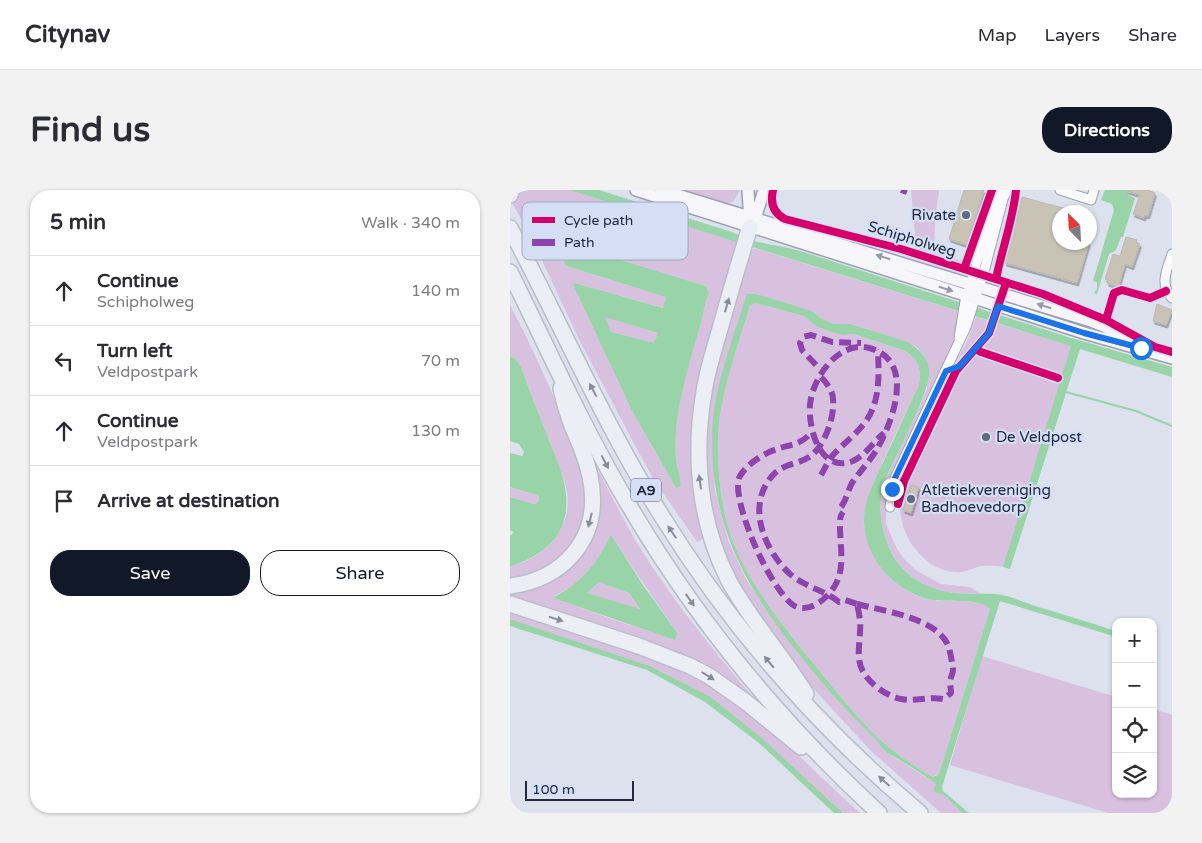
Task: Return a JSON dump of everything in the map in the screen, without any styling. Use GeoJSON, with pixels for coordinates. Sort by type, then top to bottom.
{"type":"FeatureCollection","features":[{"type":"Feature","properties":{"kind":"highway"},"geometry":{"type":"LineString","coordinates":[[510,195],[512,190]]}},
{"type":"Feature","properties":{"kind":"highway","name":"A9"},"geometry":{"type":"LineString","coordinates":[[751,223],[713,352],[704,392],[699,439],[699,475],[705,514],[715,546],[729,580],[826,724]]}},
{"type":"Feature","properties":{"kind":"highway","name":"A9"},"geometry":{"type":"LineString","coordinates":[[510,228],[522,251]]}},
{"type":"Feature","properties":{"kind":"highway","name":"A9"},"geometry":{"type":"LineString","coordinates":[[526,260],[628,457],[663,518],[688,556],[742,630],[784,680],[865,764],[920,813]]}},
{"type":"Feature","properties":{"kind":"highway","name":"A9"},"geometry":{"type":"LineString","coordinates":[[510,272],[593,440],[629,506],[672,574],[710,628],[754,683],[802,738],[879,813]]}},
{"type":"Feature","properties":{"kind":"highway","name":"A9"},"geometry":{"type":"LineString","coordinates":[[510,586],[529,583],[546,577],[555,572],[569,559],[586,536],[593,508],[593,488],[589,470],[568,415],[552,355]]}},
{"type":"Feature","properties":{"kind":"highway","name":"A9"},"geometry":{"type":"LineString","coordinates":[[510,604],[639,646],[700,671],[746,702],[848,784]]}},
{"type":"Feature","properties":{"kind":"main road","name":"Schipholweg"},"geometry":{"type":"LineString","coordinates":[[636,190],[678,202]]}},
{"type":"Feature","properties":{"kind":"main road","name":"Schipholweg"},"geometry":{"type":"LineString","coordinates":[[661,190],[725,209],[751,223],[970,300],[1172,358]]}},
{"type":"Feature","properties":{"kind":"main road"},"geometry":{"type":"LineString","coordinates":[[747,190],[751,223]]}},
{"type":"Feature","properties":{"kind":"main road"},"geometry":{"type":"LineString","coordinates":[[725,209],[737,203],[747,190]]}},
{"type":"Feature","properties":{"kind":"main road"},"geometry":{"type":"LineString","coordinates":[[751,223],[764,190]]}},
{"type":"Feature","properties":{"kind":"main road","name":"Schipholweg"},"geometry":{"type":"LineString","coordinates":[[688,205],[975,285],[1104,326],[1141,348]]}},
{"type":"Feature","properties":{"kind":"street"},"geometry":{"type":"LineString","coordinates":[[975,285],[999,190]]}},
{"type":"Feature","properties":{"kind":"street"},"geometry":{"type":"LineString","coordinates":[[890,506],[895,478],[953,357],[1007,190]]}},
{"type":"Feature","properties":{"kind":"street"},"geometry":{"type":"LineString","coordinates":[[1060,190],[1091,200],[1094,190]]}},
{"type":"Feature","properties":{"kind":"street"},"geometry":{"type":"LineString","coordinates":[[1172,254],[1165,279],[1166,291],[1172,298]]}},
{"type":"Feature","properties":{"kind":"shaded area"},"geometry":{"type":"Polygon","coordinates":[[[510,190],[569,190],[608,202],[522,202],[522,220],[510,199],[510,190]]]}},
{"type":"Feature","properties":{"kind":"shaded area"},"geometry":{"type":"Polygon","coordinates":[[[569,190],[599,190],[637,202],[608,202],[569,190]]]}},
{"type":"Feature","properties":{"kind":"shaded area"},"geometry":{"type":"Polygon","coordinates":[[[670,190],[740,190],[734,201],[725,204],[670,190]]]}},
{"type":"Feature","properties":{"kind":"shaded area"},"geometry":{"type":"Polygon","coordinates":[[[911,190],[939,190],[934,249],[936,248],[936,254],[962,261],[961,264],[915,252],[911,190]]]}},
{"type":"Feature","properties":{"kind":"shaded area"},"geometry":{"type":"Polygon","coordinates":[[[1105,190],[1129,190],[1128,195],[1135,198],[1123,237],[1121,237],[1116,250],[1109,254],[1097,294],[1094,293],[1097,288],[1097,282],[1093,281],[1114,210],[1112,204],[1101,200],[1105,190]]]}},
{"type":"Feature","properties":{"kind":"shaded area"},"geometry":{"type":"Polygon","coordinates":[[[688,218],[732,232],[747,239],[797,250],[1071,338],[1172,367],[1172,377],[1080,349],[1010,569],[1003,567],[1071,346],[688,227],[688,218]]]}},
{"type":"Feature","properties":{"kind":"shaded area"},"geometry":{"type":"Polygon","coordinates":[[[688,227],[738,242],[694,406],[691,458],[698,505],[707,537],[697,542],[654,480],[579,339],[542,260],[563,260],[566,266],[666,297],[664,308],[575,283],[631,409],[676,488],[681,486],[676,459],[679,408],[686,375],[709,293],[706,286],[621,260],[688,260],[688,227]]]}},
{"type":"Feature","properties":{"kind":"shaded area"},"geometry":{"type":"Polygon","coordinates":[[[754,248],[958,311],[959,315],[951,354],[891,477],[886,500],[886,524],[897,549],[917,571],[941,584],[970,587],[981,594],[954,593],[933,589],[914,578],[894,557],[883,531],[881,517],[882,487],[927,388],[923,355],[917,347],[908,342],[851,324],[834,324],[820,318],[812,311],[753,295],[726,362],[715,407],[712,436],[715,490],[728,540],[745,577],[764,607],[801,657],[889,754],[934,782],[962,813],[941,813],[870,750],[813,688],[761,621],[728,565],[716,537],[702,469],[707,393],[748,258],[754,248]]]}},
{"type":"Feature","properties":{"kind":"shaded area"},"geometry":{"type":"Polygon","coordinates":[[[563,260],[621,260],[706,286],[709,293],[686,375],[679,409],[676,459],[681,486],[676,488],[631,409],[573,284],[663,308],[666,297],[566,266],[563,260]],[[605,317],[611,332],[654,343],[658,333],[605,317]]]}},
{"type":"Feature","properties":{"kind":"shaded area"},"geometry":{"type":"Polygon","coordinates":[[[747,294],[756,294],[812,311],[820,318],[834,324],[851,324],[908,342],[919,350],[929,369],[925,392],[882,487],[881,517],[883,531],[894,557],[903,569],[914,578],[936,589],[961,593],[995,594],[1014,598],[1112,630],[1112,636],[1000,601],[942,787],[943,791],[969,813],[962,813],[943,794],[936,793],[934,789],[936,784],[934,782],[887,753],[848,712],[784,636],[746,577],[732,546],[721,512],[714,476],[713,420],[719,384],[747,294]],[[755,303],[750,306],[730,372],[719,422],[719,476],[722,502],[728,527],[740,558],[763,597],[790,635],[845,702],[883,743],[932,777],[936,776],[939,774],[990,609],[978,603],[934,600],[914,594],[891,579],[874,557],[865,531],[865,509],[869,493],[918,387],[920,375],[918,365],[912,356],[903,350],[853,334],[844,335],[816,326],[804,316],[755,303]]]}},
{"type":"Feature","properties":{"kind":"shaded area"},"geometry":{"type":"Polygon","coordinates":[[[755,303],[804,316],[816,326],[844,335],[853,334],[903,350],[912,356],[918,365],[920,375],[918,387],[886,454],[865,512],[866,537],[882,566],[907,591],[927,599],[978,603],[990,609],[939,774],[932,777],[883,743],[845,702],[776,616],[750,577],[732,539],[722,502],[719,476],[719,422],[725,388],[735,354],[750,306],[755,303]]]}},
{"type":"Feature","properties":{"kind":"shaded area"},"geometry":{"type":"Polygon","coordinates":[[[510,305],[544,375],[567,430],[583,475],[587,503],[583,521],[576,538],[560,560],[538,574],[510,580],[510,566],[532,558],[551,543],[558,534],[567,512],[568,500],[562,474],[521,367],[516,359],[510,356],[510,305]]]}},
{"type":"Feature","properties":{"kind":"shaded area"},"geometry":{"type":"Polygon","coordinates":[[[604,316],[658,333],[654,344],[611,332],[604,316]]]}},
{"type":"Feature","properties":{"kind":"shaded area"},"geometry":{"type":"Polygon","coordinates":[[[976,317],[989,321],[978,340],[956,361],[967,342],[976,317]]]}},
{"type":"Feature","properties":{"kind":"shaded area","name":"De Veldpost"},"geometry":{"type":"Polygon","coordinates":[[[995,323],[1072,346],[1004,567],[984,566],[962,572],[950,571],[928,562],[912,544],[902,522],[901,498],[903,487],[960,368],[986,339],[995,323]]]}},
{"type":"Feature","properties":{"kind":"shaded area"},"geometry":{"type":"Polygon","coordinates":[[[510,356],[516,359],[521,367],[560,467],[566,498],[566,513],[557,536],[538,553],[512,566],[510,566],[510,536],[514,532],[510,530],[510,497],[533,504],[538,503],[539,497],[510,487],[510,453],[522,456],[524,452],[519,444],[510,441],[510,356]]]}},
{"type":"Feature","properties":{"kind":"shaded area"},"geometry":{"type":"Polygon","coordinates":[[[588,451],[628,527],[655,571],[697,629],[758,703],[722,680],[510,602],[510,589],[522,588],[587,538],[588,451]],[[611,536],[588,571],[573,585],[554,596],[556,599],[617,621],[675,639],[678,634],[611,536]]]}},
{"type":"Feature","properties":{"kind":"shaded area"},"geometry":{"type":"Polygon","coordinates":[[[510,487],[537,495],[539,497],[538,503],[533,504],[510,497],[510,487]]]}},
{"type":"Feature","properties":{"kind":"shaded area"},"geometry":{"type":"Polygon","coordinates":[[[611,535],[643,585],[678,634],[675,640],[554,597],[573,585],[588,571],[611,535]],[[599,582],[587,593],[640,609],[629,593],[599,582]]]}},
{"type":"Feature","properties":{"kind":"shaded area"},"geometry":{"type":"Polygon","coordinates":[[[599,582],[629,593],[640,610],[587,593],[599,582]]]}},
{"type":"Feature","properties":{"kind":"shaded area"},"geometry":{"type":"Polygon","coordinates":[[[510,609],[617,644],[695,677],[719,691],[757,718],[860,813],[843,813],[763,739],[711,697],[650,666],[510,619],[510,609]]]}},
{"type":"Feature","properties":{"kind":"shaded area"},"geometry":{"type":"Polygon","coordinates":[[[510,619],[650,666],[711,697],[763,739],[843,813],[834,813],[759,743],[705,702],[647,670],[510,626],[510,619]]]}},
{"type":"Feature","properties":{"kind":"shaded area"},"geometry":{"type":"Polygon","coordinates":[[[982,656],[1112,696],[1112,798],[1157,798],[1157,710],[1172,715],[1172,813],[1108,813],[950,765],[982,656]]]}},
{"type":"Feature","properties":{"kind":"building","name":"Rivate"},"geometry":{"type":"Polygon","coordinates":[[[964,190],[984,190],[967,245],[949,239],[964,190]]]}},
{"type":"Feature","properties":{"kind":"building"},"geometry":{"type":"Polygon","coordinates":[[[1127,190],[1148,190],[1155,193],[1148,216],[1145,215],[1144,218],[1133,214],[1140,195],[1127,190]]]}},
{"type":"Feature","properties":{"kind":"building"},"geometry":{"type":"Polygon","coordinates":[[[1022,197],[1052,205],[1052,250],[1087,250],[1077,283],[1005,263],[1022,197]]]}},
{"type":"Feature","properties":{"kind":"building"},"geometry":{"type":"Polygon","coordinates":[[[1126,237],[1137,240],[1136,243],[1140,244],[1132,267],[1125,264],[1118,287],[1107,283],[1108,280],[1105,279],[1113,254],[1120,256],[1126,237]]]}},
{"type":"Feature","properties":{"kind":"building"},"geometry":{"type":"Polygon","coordinates":[[[1157,304],[1172,310],[1166,325],[1153,321],[1157,304]]]}},
{"type":"Feature","properties":{"kind":"building"},"geometry":{"type":"Polygon","coordinates":[[[911,485],[919,487],[911,513],[903,510],[911,485]]]}},
{"type":"Feature","properties":{"kind":"waterway"},"geometry":{"type":"LineString","coordinates":[[1066,392],[1136,411],[1172,426]]}},
{"type":"Feature","properties":{"kind":"marked path"},"geometry":{"type":"LineString","coordinates":[[901,190],[907,192]]}},
{"type":"Feature","properties":{"kind":"marked path"},"geometry":{"type":"LineString","coordinates":[[816,365],[802,350],[800,343],[803,337],[811,335],[832,342],[861,343]]}},
{"type":"Feature","properties":{"kind":"marked path"},"geometry":{"type":"LineString","coordinates":[[841,507],[852,483],[883,437],[894,408],[897,393],[896,378],[892,365],[883,355],[869,348],[858,347],[847,350],[837,356],[821,373],[812,395],[810,405],[811,425],[818,446],[824,455],[832,461],[842,463],[853,461],[862,455],[884,433]]}},
{"type":"Feature","properties":{"kind":"marked path"},"geometry":{"type":"LineString","coordinates":[[821,475],[833,455],[859,430],[871,414],[878,388],[877,350]]}},
{"type":"Feature","properties":{"kind":"marked path"},"geometry":{"type":"LineString","coordinates":[[821,377],[833,396],[831,421],[825,437],[812,455],[802,461],[782,468],[772,476],[764,488],[759,514],[766,540],[773,553],[790,574],[839,602],[845,600],[857,604]]}},
{"type":"Feature","properties":{"kind":"marked path"},"geometry":{"type":"LineString","coordinates":[[808,436],[797,443],[761,456],[747,467],[740,476],[738,487],[747,525],[755,546],[777,586],[787,600],[797,607],[806,608],[818,603],[828,595],[838,580],[841,564],[840,521],[843,512]]}},
{"type":"Feature","properties":{"kind":"marked path"},"geometry":{"type":"LineString","coordinates":[[857,604],[909,617],[934,629],[944,638],[949,648],[953,668],[950,682],[951,693],[943,699],[906,700],[887,694],[868,679],[860,665],[860,624],[857,604]]}},
{"type":"Feature","properties":{"kind":"cycle path"},"geometry":{"type":"LineString","coordinates":[[773,190],[773,207],[785,219],[901,249],[1043,294],[1106,320],[1155,347],[1172,352]]}},
{"type":"Feature","properties":{"kind":"cycle path"},"geometry":{"type":"LineString","coordinates":[[964,269],[992,190]]}},
{"type":"Feature","properties":{"kind":"cycle path"},"geometry":{"type":"LineString","coordinates":[[996,279],[1016,190]]}},
{"type":"Feature","properties":{"kind":"cycle path"},"geometry":{"type":"LineString","coordinates":[[898,504],[904,481],[956,371],[989,333],[1006,283]]}},
{"type":"Feature","properties":{"kind":"cycle path"},"geometry":{"type":"LineString","coordinates":[[1106,320],[1114,293],[1122,290],[1150,298],[1166,291]]}},
{"type":"Feature","properties":{"kind":"cycle path"},"geometry":{"type":"LineString","coordinates":[[976,349],[1058,378]]}},
{"type":"Feature","properties":{"kind":"place","name":"Rivate"},"geometry":{"type":"Point","coordinates":[966,215]}},
{"type":"Feature","properties":{"kind":"place","name":"De Veldpost"},"geometry":{"type":"Point","coordinates":[986,437]}},
{"type":"Feature","properties":{"kind":"place","name":"Atletiekvereniging Badhoevedorp"},"geometry":{"type":"Point","coordinates":[911,499]}},
{"type":"Feature","properties":{"kind":"route"},"geometry":{"type":"LineString","coordinates":[[892,489],[895,478],[946,371],[960,366],[989,333],[998,306],[1120,344],[1141,348]]}}]}
